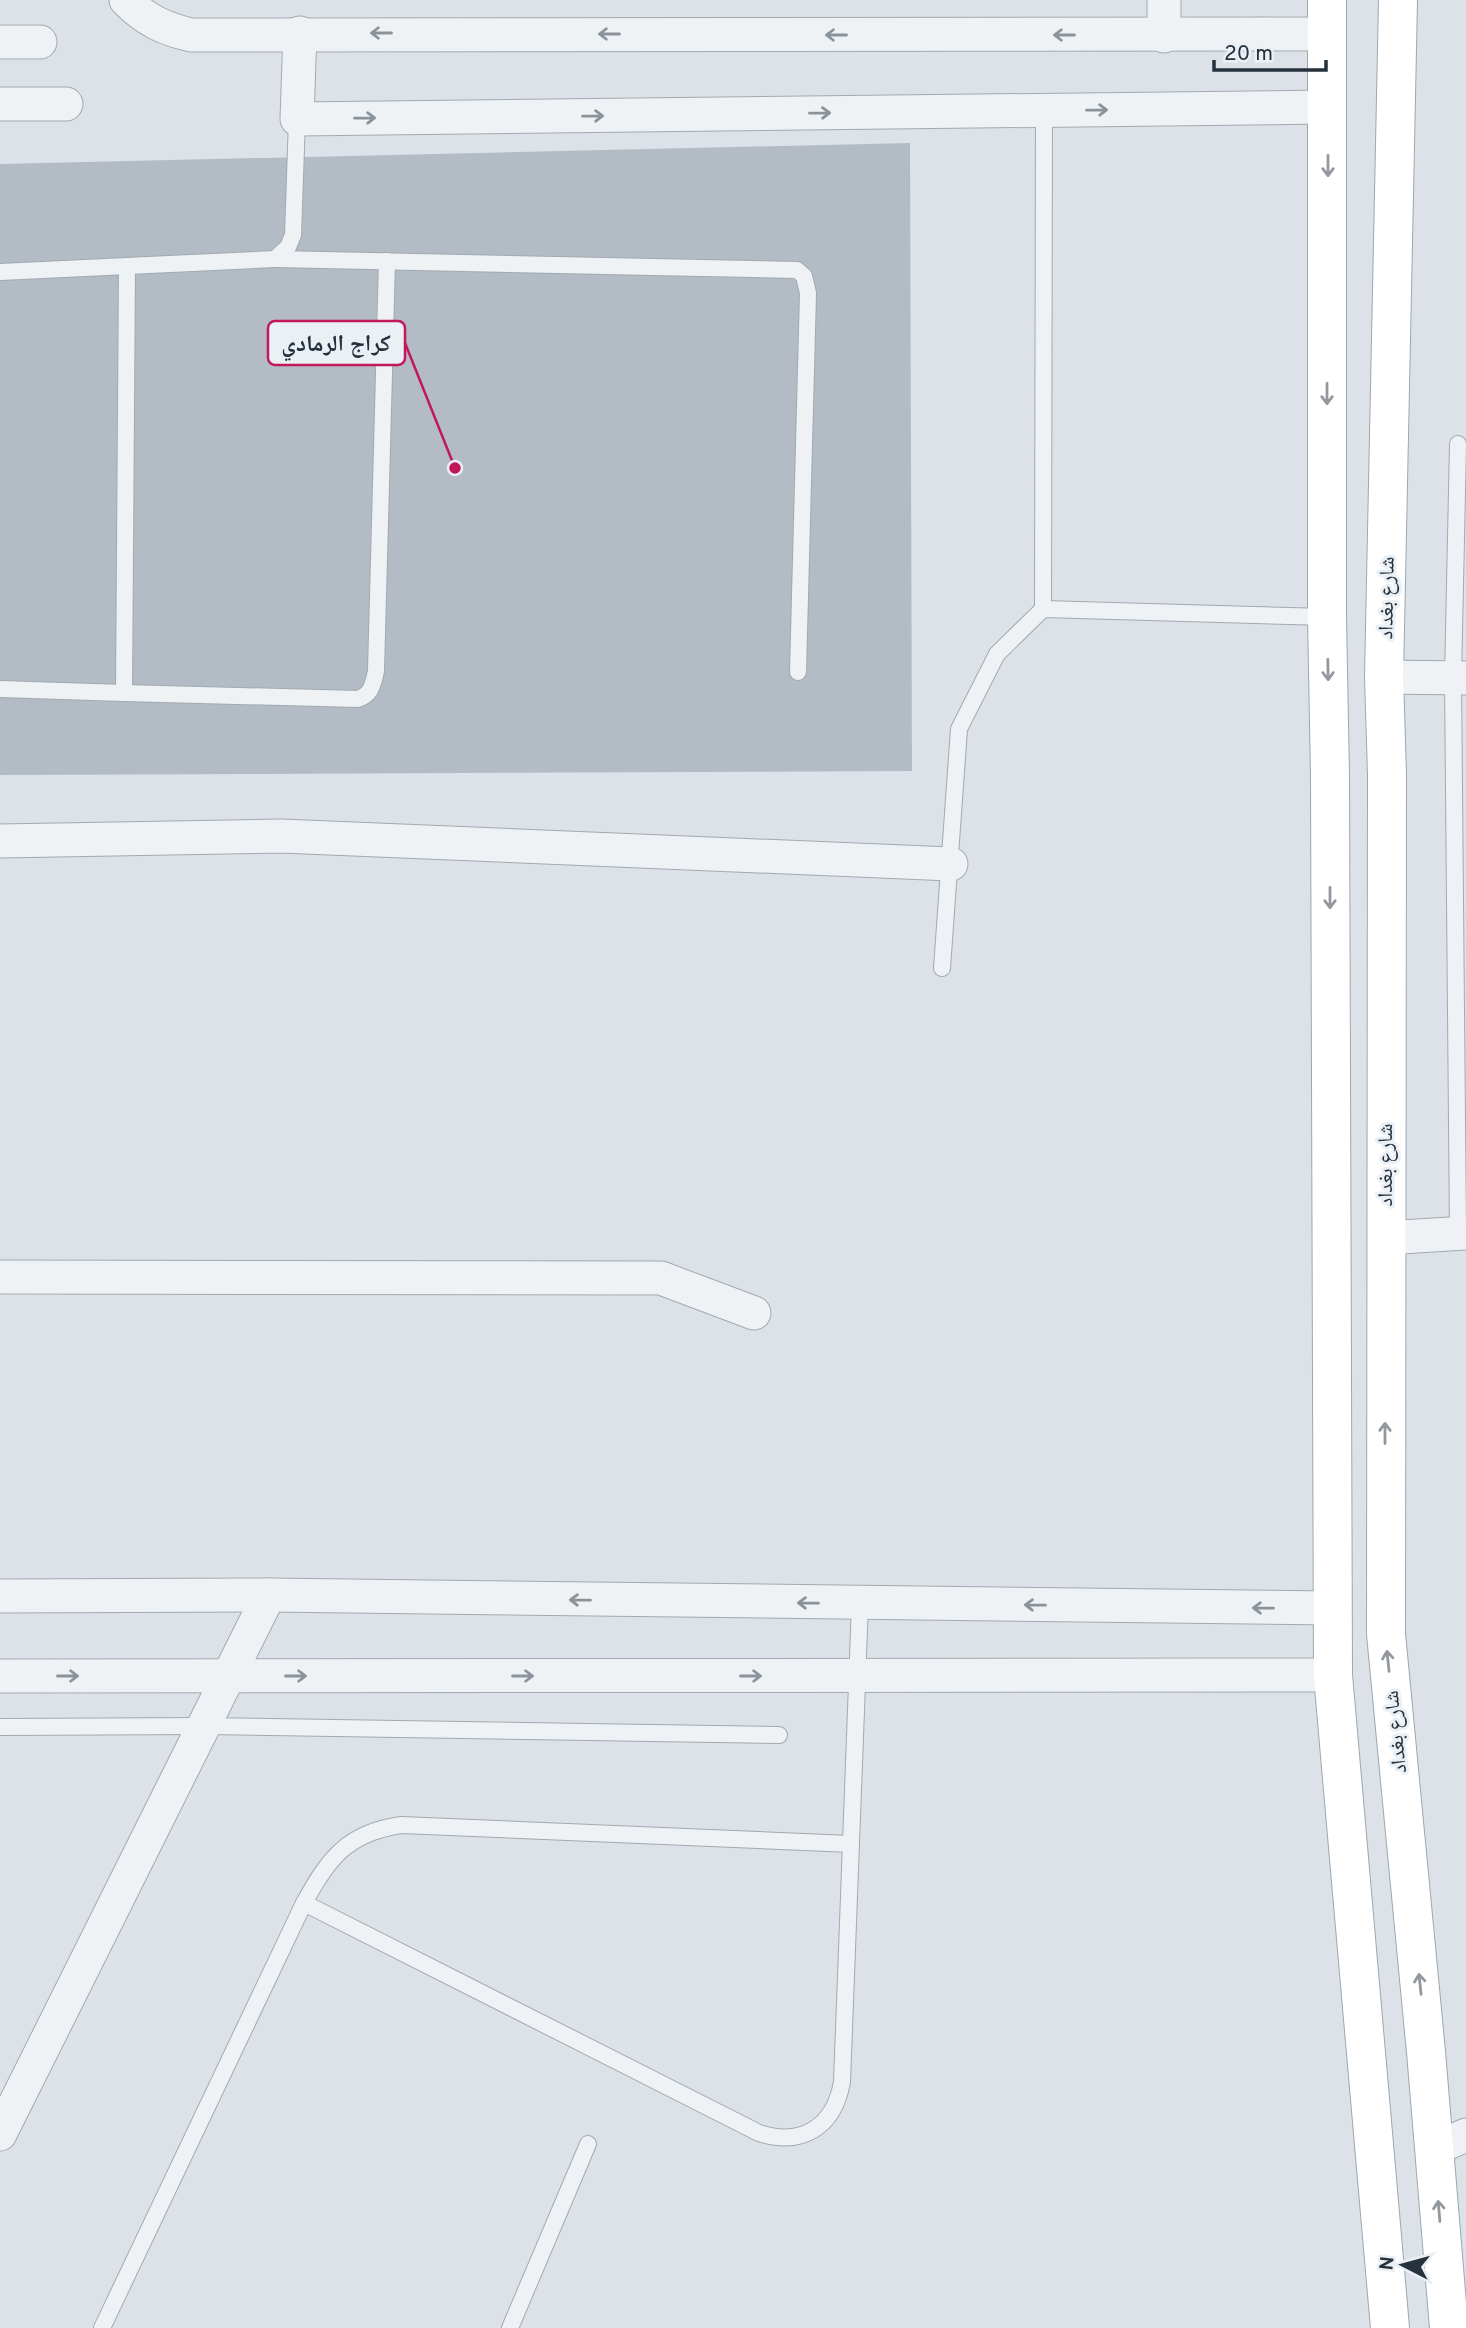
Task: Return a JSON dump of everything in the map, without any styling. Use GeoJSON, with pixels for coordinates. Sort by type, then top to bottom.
{"type":"FeatureCollection","features":[{"type":"Feature","properties":{"kind":"main road","name":"شارع بغداد"},"geometry":{"type":"LineString","coordinates":[[1398,0],[1384,677],[1387,775],[1386,1634],[1450,2142],[1449,2328]]}},
{"type":"Feature","properties":{"kind":"main road"},"geometry":{"type":"LineString","coordinates":[[1328,17],[1327,617],[1330,776],[1331,1608],[1333,1675],[1390,2328]]}},
{"type":"Feature","properties":{"kind":"main road"},"geometry":{"type":"LineString","coordinates":[[1330,776],[1387,775]]}},
{"type":"Feature","properties":{"kind":"street"},"geometry":{"type":"LineString","coordinates":[[126,0],[152,22],[191,35],[300,33],[1164,36],[1328,17]]}},
{"type":"Feature","properties":{"kind":"street"},"geometry":{"type":"LineString","coordinates":[[1164,0],[1164,36]]}},
{"type":"Feature","properties":{"kind":"street"},"geometry":{"type":"LineString","coordinates":[[300,33],[297,119],[1328,107]]}},
{"type":"Feature","properties":{"kind":"street"},"geometry":{"type":"LineString","coordinates":[[0,42],[40,42]]}},
{"type":"Feature","properties":{"kind":"street"},"geometry":{"type":"LineString","coordinates":[[0,104],[66,104]]}},
{"type":"Feature","properties":{"kind":"street"},"geometry":{"type":"LineString","coordinates":[[1384,677],[1459,678]]}},
{"type":"Feature","properties":{"kind":"street"},"geometry":{"type":"LineString","coordinates":[[0,841],[281,836],[951,864]]}},
{"type":"Feature","properties":{"kind":"street"},"geometry":{"type":"LineString","coordinates":[[1385,1238],[1462,1233]]}},
{"type":"Feature","properties":{"kind":"street"},"geometry":{"type":"LineString","coordinates":[[0,1277],[661,1278],[754,1313]]}},
{"type":"Feature","properties":{"kind":"street"},"geometry":{"type":"LineString","coordinates":[[0,1596],[269,1595],[1331,1608]]}},
{"type":"Feature","properties":{"kind":"street"},"geometry":{"type":"LineString","coordinates":[[0,2134],[269,1595]]}},
{"type":"Feature","properties":{"kind":"street"},"geometry":{"type":"LineString","coordinates":[[0,1676],[1333,1675]]}},
{"type":"Feature","properties":{"kind":"lane"},"geometry":{"type":"LineString","coordinates":[[943,968],[959,729],[997,654],[1043,609],[1044,111]]}},
{"type":"Feature","properties":{"kind":"lane"},"geometry":{"type":"LineString","coordinates":[[275,259],[288,247],[293,235],[297,119]]}},
{"type":"Feature","properties":{"kind":"lane"},"geometry":{"type":"LineString","coordinates":[[0,272],[275,259],[797,270],[804,276],[808,293],[798,672]]}},
{"type":"Feature","properties":{"kind":"lane"},"geometry":{"type":"LineString","coordinates":[[0,689],[358,699],[365,697],[372,690],[376,671],[387,261]]}},
{"type":"Feature","properties":{"kind":"lane"},"geometry":{"type":"LineString","coordinates":[[124,693],[127,266]]}},
{"type":"Feature","properties":{"kind":"lane"},"geometry":{"type":"LineString","coordinates":[[1458,444],[1462,1233]]}},
{"type":"Feature","properties":{"kind":"lane"},"geometry":{"type":"LineString","coordinates":[[1043,609],[1327,617]]}},
{"type":"Feature","properties":{"kind":"lane"},"geometry":{"type":"LineString","coordinates":[[304,1903],[759,2133],[773,2138],[789,2138],[817,2128],[830,2115],[838,2100],[842,2082],[860,1604]]}},
{"type":"Feature","properties":{"kind":"lane"},"geometry":{"type":"LineString","coordinates":[[0,1727],[202,1726],[779,1735]]}},
{"type":"Feature","properties":{"kind":"lane"},"geometry":{"type":"LineString","coordinates":[[102,2328],[304,1903],[322,1870],[347,1844],[373,1831],[401,1825],[851,1844]]}},
{"type":"Feature","properties":{"kind":"lane"},"geometry":{"type":"LineString","coordinates":[[510,2328],[588,2144]]}},
{"type":"Feature","properties":{"kind":"building"},"geometry":{"type":"Polygon","coordinates":[[[910,143],[912,771],[0,775],[0,164],[910,143]]]}},
{"type":"Feature","properties":{"kind":"place","name":"كراج الرمادي"},"geometry":{"type":"Point","coordinates":[455,468]}}]}
